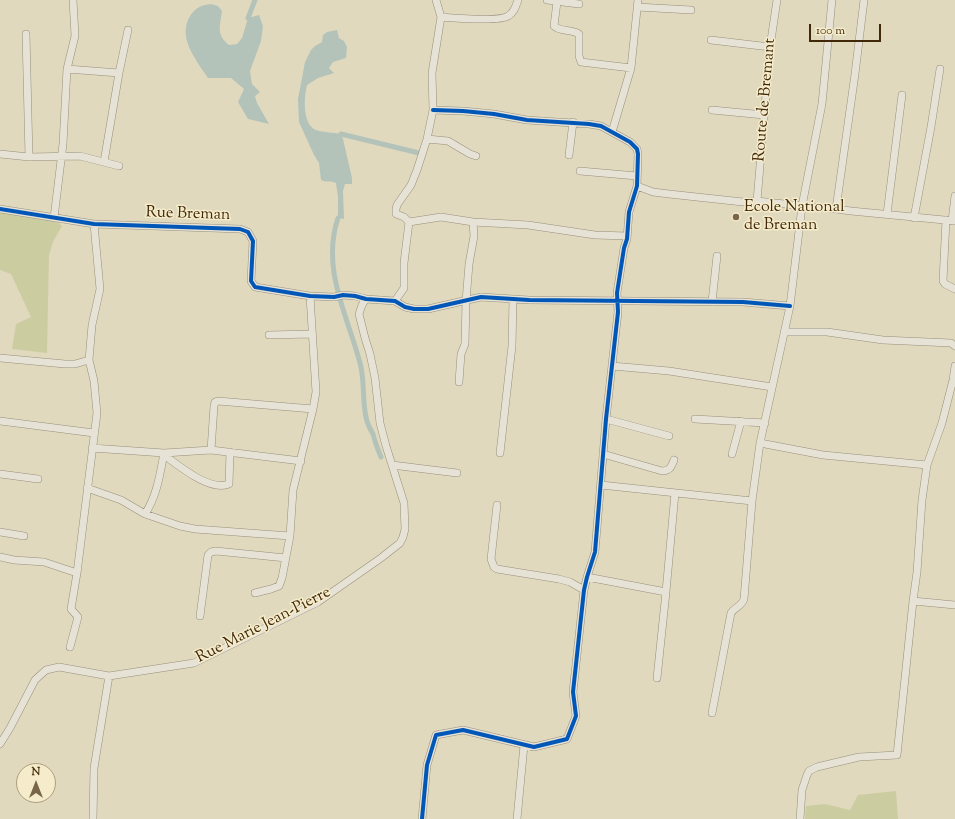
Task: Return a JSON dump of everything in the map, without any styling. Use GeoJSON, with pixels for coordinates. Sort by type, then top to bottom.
{"type":"FeatureCollection","features":[{"type":"Feature","properties":{"kind":"street"},"geometry":{"type":"LineString","coordinates":[[54,218],[62,156],[66,69],[75,36],[73,0]]}},
{"type":"Feature","properties":{"kind":"street"},"geometry":{"type":"LineString","coordinates":[[436,0],[441,17],[432,73],[433,110],[427,139],[411,185],[397,204],[396,214],[404,217],[410,222],[441,217],[473,222],[528,225],[595,234],[627,236]]}},
{"type":"Feature","properties":{"kind":"street"},"geometry":{"type":"LineString","coordinates":[[441,17],[498,19],[507,17],[513,12],[518,0]]}},
{"type":"Feature","properties":{"kind":"street","name":"Route de Bremant"},"geometry":{"type":"LineString","coordinates":[[757,201],[770,46],[777,0]]}},
{"type":"Feature","properties":{"kind":"street"},"geometry":{"type":"LineString","coordinates":[[712,713],[731,613],[734,609],[741,605],[744,599],[752,501],[760,443],[790,306],[802,206],[822,104],[832,0]]}},
{"type":"Feature","properties":{"kind":"street"},"geometry":{"type":"LineString","coordinates":[[836,209],[864,0]]}},
{"type":"Feature","properties":{"kind":"street"},"geometry":{"type":"LineString","coordinates":[[579,4],[553,1],[554,26],[557,29],[574,31],[579,34],[579,56],[581,62],[631,68]]}},
{"type":"Feature","properties":{"kind":"street"},"geometry":{"type":"LineString","coordinates":[[612,132],[631,68],[637,3],[691,10]]}},
{"type":"Feature","properties":{"kind":"street"},"geometry":{"type":"LineString","coordinates":[[104,162],[128,30]]}},
{"type":"Feature","properties":{"kind":"street"},"geometry":{"type":"LineString","coordinates":[[26,34],[29,157]]}},
{"type":"Feature","properties":{"kind":"street"},"geometry":{"type":"LineString","coordinates":[[711,40],[770,46]]}},
{"type":"Feature","properties":{"kind":"street"},"geometry":{"type":"LineString","coordinates":[[66,69],[119,73]]}},
{"type":"Feature","properties":{"kind":"street"},"geometry":{"type":"LineString","coordinates":[[914,218],[940,69]]}},
{"type":"Feature","properties":{"kind":"street"},"geometry":{"type":"LineString","coordinates":[[887,214],[902,95]]}},
{"type":"Feature","properties":{"kind":"street"},"geometry":{"type":"LineString","coordinates":[[422,819],[427,765],[436,735],[463,730],[534,747],[567,739],[576,716],[573,692],[584,590],[595,552],[618,300],[617,293],[627,236],[629,212],[637,186],[637,149],[630,142],[601,126],[573,122],[527,120],[494,114],[463,111],[433,110]]}},
{"type":"Feature","properties":{"kind":"street"},"geometry":{"type":"LineString","coordinates":[[712,110],[764,115]]}},
{"type":"Feature","properties":{"kind":"street"},"geometry":{"type":"LineString","coordinates":[[569,155],[573,122]]}},
{"type":"Feature","properties":{"kind":"street"},"geometry":{"type":"LineString","coordinates":[[427,139],[448,141],[476,156]]}},
{"type":"Feature","properties":{"kind":"street"},"geometry":{"type":"LineString","coordinates":[[0,154],[29,157],[80,156],[119,166]]}},
{"type":"Feature","properties":{"kind":"street"},"geometry":{"type":"LineString","coordinates":[[580,171],[637,176]]}},
{"type":"Feature","properties":{"kind":"street"},"geometry":{"type":"LineString","coordinates":[[637,186],[653,192],[669,194],[743,202],[757,201],[836,209],[851,212],[887,214],[951,221]]}},
{"type":"Feature","properties":{"kind":"street"},"geometry":{"type":"LineString","coordinates":[[955,196],[943,281],[945,284],[955,289]]}},
{"type":"Feature","properties":{"kind":"street","name":"Rue Breman"},"geometry":{"type":"LineString","coordinates":[[0,209],[94,224],[240,229],[248,232],[253,241],[251,281],[255,286],[310,296],[334,297],[343,295],[355,296],[366,300],[395,301]]}},
{"type":"Feature","properties":{"kind":"street"},"geometry":{"type":"LineString","coordinates":[[410,222],[404,263],[404,288],[395,301],[405,307],[414,309],[428,309],[481,297],[513,299],[755,303],[790,306]]}},
{"type":"Feature","properties":{"kind":"street"},"geometry":{"type":"LineString","coordinates":[[459,382],[461,354],[465,344],[469,264],[474,236],[473,222]]}},
{"type":"Feature","properties":{"kind":"street"},"geometry":{"type":"LineString","coordinates":[[70,647],[78,617],[71,609],[77,573],[97,413],[94,381],[89,360],[92,325],[100,290],[94,224]]}},
{"type":"Feature","properties":{"kind":"street"},"geometry":{"type":"LineString","coordinates":[[712,302],[717,256]]}},
{"type":"Feature","properties":{"kind":"street"},"geometry":{"type":"LineString","coordinates":[[255,593],[278,586],[282,578],[286,558],[290,536],[293,490],[316,392],[311,334],[310,296]]}},
{"type":"Feature","properties":{"kind":"street"},"geometry":{"type":"LineString","coordinates":[[500,454],[512,346],[513,299]]}},
{"type":"Feature","properties":{"kind":"street","name":"Rue Marie Jean-Pierre"},"geometry":{"type":"LineString","coordinates":[[0,744],[35,680],[46,670],[59,667],[109,676],[194,663],[318,602],[400,543],[405,529],[406,517],[404,503],[380,423],[373,366],[359,314],[362,305],[366,300]]}},
{"type":"Feature","properties":{"kind":"street"},"geometry":{"type":"LineString","coordinates":[[784,332],[827,332],[883,340],[951,343],[955,346]]}},
{"type":"Feature","properties":{"kind":"street"},"geometry":{"type":"LineString","coordinates":[[269,335],[311,334]]}},
{"type":"Feature","properties":{"kind":"street"},"geometry":{"type":"LineString","coordinates":[[0,358],[64,364],[75,364],[89,360]]}},
{"type":"Feature","properties":{"kind":"street"},"geometry":{"type":"LineString","coordinates":[[612,366],[669,371],[772,387]]}},
{"type":"Feature","properties":{"kind":"street"},"geometry":{"type":"LineString","coordinates":[[800,819],[802,790],[807,775],[810,771],[817,767],[859,756],[897,754],[917,572],[922,500],[927,465],[942,422],[953,380],[955,366]]}},
{"type":"Feature","properties":{"kind":"street"},"geometry":{"type":"LineString","coordinates":[[211,450],[215,402],[218,401],[313,410]]}},
{"type":"Feature","properties":{"kind":"street"},"geometry":{"type":"LineString","coordinates":[[606,419],[669,436]]}},
{"type":"Feature","properties":{"kind":"street"},"geometry":{"type":"LineString","coordinates":[[695,419],[741,420],[765,423]]}},
{"type":"Feature","properties":{"kind":"street"},"geometry":{"type":"LineString","coordinates":[[732,454],[741,420]]}},
{"type":"Feature","properties":{"kind":"street"},"geometry":{"type":"LineString","coordinates":[[0,421],[94,432]]}},
{"type":"Feature","properties":{"kind":"street"},"geometry":{"type":"LineString","coordinates":[[760,443],[823,455],[927,465]]}},
{"type":"Feature","properties":{"kind":"street"},"geometry":{"type":"LineString","coordinates":[[92,448],[164,454],[211,450],[301,461]]}},
{"type":"Feature","properties":{"kind":"street"},"geometry":{"type":"LineString","coordinates":[[164,454],[198,479],[213,484],[227,486],[229,484],[230,452]]}},
{"type":"Feature","properties":{"kind":"street"},"geometry":{"type":"LineString","coordinates":[[145,514],[150,506],[156,490],[164,454]]}},
{"type":"Feature","properties":{"kind":"street"},"geometry":{"type":"LineString","coordinates":[[603,454],[662,471],[667,471],[671,467],[674,460]]}},
{"type":"Feature","properties":{"kind":"street"},"geometry":{"type":"LineString","coordinates":[[392,465],[414,469],[457,473]]}},
{"type":"Feature","properties":{"kind":"street"},"geometry":{"type":"LineString","coordinates":[[0,474],[38,479]]}},
{"type":"Feature","properties":{"kind":"street"},"geometry":{"type":"LineString","coordinates":[[601,484],[752,501]]}},
{"type":"Feature","properties":{"kind":"street"},"geometry":{"type":"LineString","coordinates":[[87,488],[121,500],[145,514],[180,526],[194,529],[290,536]]}},
{"type":"Feature","properties":{"kind":"street"},"geometry":{"type":"LineString","coordinates":[[657,678],[675,493]]}},
{"type":"Feature","properties":{"kind":"street"},"geometry":{"type":"LineString","coordinates":[[498,505],[491,558],[494,566],[498,569],[570,582],[584,590]]}},
{"type":"Feature","properties":{"kind":"street"},"geometry":{"type":"LineString","coordinates":[[0,532],[24,536]]}},
{"type":"Feature","properties":{"kind":"street"},"geometry":{"type":"LineString","coordinates":[[200,616],[208,555],[211,552],[216,551],[286,558]]}},
{"type":"Feature","properties":{"kind":"street"},"geometry":{"type":"LineString","coordinates":[[0,557],[14,560],[44,562],[77,573]]}},
{"type":"Feature","properties":{"kind":"street"},"geometry":{"type":"LineString","coordinates":[[587,577],[666,592]]}},
{"type":"Feature","properties":{"kind":"street"},"geometry":{"type":"LineString","coordinates":[[913,601],[955,604]]}},
{"type":"Feature","properties":{"kind":"street"},"geometry":{"type":"LineString","coordinates":[[93,819],[94,768],[109,676]]}},
{"type":"Feature","properties":{"kind":"street"},"geometry":{"type":"LineString","coordinates":[[517,819],[524,745]]}},
{"type":"Feature","properties":{"kind":"green space"},"geometry":{"type":"Polygon","coordinates":[[[0,211],[54,219],[62,226],[53,242],[49,255],[47,353],[12,349],[16,324],[31,317],[11,274],[0,270],[0,211]]]}},
{"type":"Feature","properties":{"kind":"green space"},"geometry":{"type":"Polygon","coordinates":[[[896,791],[898,819],[805,819],[806,806],[825,804],[850,810],[858,795],[896,791]]]}},
{"type":"Feature","properties":{"kind":"shaded area"},"geometry":{"type":"Polygon","coordinates":[[[211,4],[218,6],[222,11],[220,30],[222,37],[229,45],[237,44],[242,38],[248,18],[259,15],[263,26],[261,41],[250,71],[252,84],[260,92],[255,96],[257,103],[269,124],[248,119],[238,102],[244,89],[231,78],[208,78],[198,64],[190,48],[186,32],[190,16],[199,7],[211,4]]]}},
{"type":"Feature","properties":{"kind":"shaded area"},"geometry":{"type":"Polygon","coordinates":[[[337,30],[339,38],[344,41],[347,47],[346,58],[333,62],[329,68],[334,73],[318,78],[307,85],[305,110],[311,127],[319,131],[341,134],[343,139],[352,178],[352,184],[345,184],[343,191],[344,219],[338,218],[336,183],[321,180],[319,163],[299,122],[298,99],[305,62],[311,50],[322,42],[323,35],[327,32],[337,30]]]}},
{"type":"Feature","properties":{"kind":"waterway"},"geometry":{"type":"LineString","coordinates":[[248,18],[255,0]]}},
{"type":"Feature","properties":{"kind":"waterway"},"geometry":{"type":"LineString","coordinates":[[341,134],[419,153]]}},
{"type":"Feature","properties":{"kind":"waterway"},"geometry":{"type":"LineString","coordinates":[[338,218],[332,255],[334,273],[343,309],[362,370],[366,419],[381,457]]}},
{"type":"Feature","properties":{"kind":"cycle path"},"geometry":{"type":"LineString","coordinates":[[422,819],[427,765],[436,735],[463,730],[534,747],[567,739],[576,716],[573,692],[584,590],[595,552],[606,419],[618,312],[617,293],[624,248],[627,239],[629,212],[637,186],[638,154],[637,149],[630,142],[601,126],[527,120],[494,114],[463,111],[433,110]]}},
{"type":"Feature","properties":{"kind":"cycle path"},"geometry":{"type":"LineString","coordinates":[[0,209],[94,224],[240,229],[248,232],[253,241],[251,281],[255,287],[310,296],[334,297],[343,295],[366,299],[395,301],[405,307],[414,309],[428,309],[481,297],[529,300],[743,302],[790,306]]}},
{"type":"Feature","properties":{"kind":"place","name":"Ecole National de Breman"},"geometry":{"type":"Point","coordinates":[736,217]}}]}
